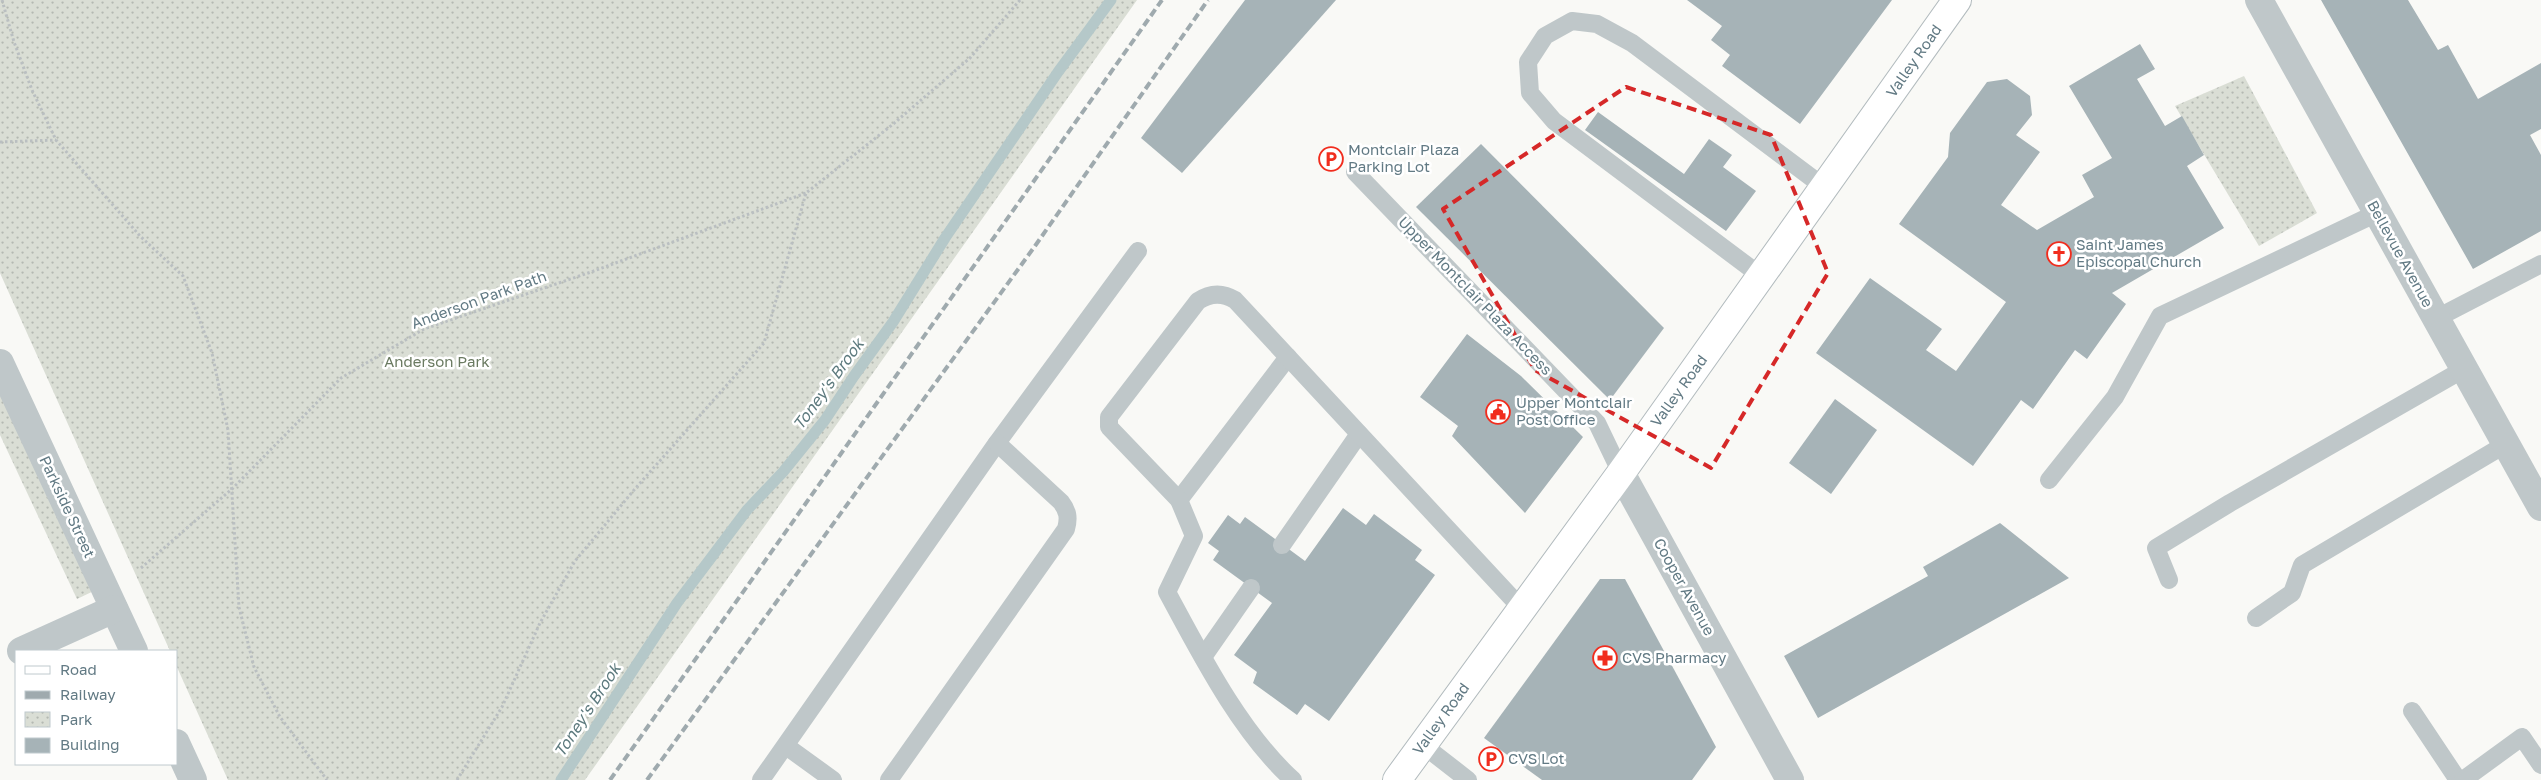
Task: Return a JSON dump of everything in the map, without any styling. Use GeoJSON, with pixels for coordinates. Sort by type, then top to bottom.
{"type":"FeatureCollection","features":[{"type":"Feature","properties":{"kind":"main road","name":"Valley Road"},"geometry":{"type":"LineString","coordinates":[[1397,780],[1621,473],[1957,0]]}},
{"type":"Feature","properties":{"kind":"street","name":"Bellevue Avenue"},"geometry":{"type":"LineString","coordinates":[[2259,0],[2541,507]]}},
{"type":"Feature","properties":{"kind":"street","name":"Parkside Street"},"geometry":{"type":"LineString","coordinates":[[0,363],[134,650]]}},
{"type":"Feature","properties":{"kind":"street","name":"Cooper Avenue"},"geometry":{"type":"LineString","coordinates":[[1621,473],[1790,780]]}},
{"type":"Feature","properties":{"kind":"street"},"geometry":{"type":"LineString","coordinates":[[23,650],[114,609]]}},
{"type":"Feature","properties":{"kind":"street"},"geometry":{"type":"LineString","coordinates":[[0,661],[15,654]]}},
{"type":"Feature","properties":{"kind":"street"},"geometry":{"type":"LineString","coordinates":[[178,747],[194,780]]}},
{"type":"Feature","properties":{"kind":"lane"},"geometry":{"type":"LineString","coordinates":[[1761,276],[1554,120],[1530,93],[1528,62],[1546,36],[1572,21],[1597,24],[1632,43],[1824,187]]}},
{"type":"Feature","properties":{"kind":"lane","name":"Upper Montclair Plaza Access"},"geometry":{"type":"LineString","coordinates":[[1355,172],[1598,423],[1621,473]]}},
{"type":"Feature","properties":{"kind":"lane"},"geometry":{"type":"LineString","coordinates":[[2049,480],[2116,396],[2160,316],[2377,213]]}},
{"type":"Feature","properties":{"kind":"lane"},"geometry":{"type":"LineString","coordinates":[[762,780],[997,443],[1138,251]]}},
{"type":"Feature","properties":{"kind":"lane"},"geometry":{"type":"LineString","coordinates":[[2436,318],[2541,264]]}},
{"type":"Feature","properties":{"kind":"lane"},"geometry":{"type":"LineString","coordinates":[[1293,780],[1242,720],[1202,657],[1167,592],[1194,536],[1180,500],[1109,427],[1109,417],[1198,301],[1205,297],[1219,294],[1235,300],[1522,609]]}},
{"type":"Feature","properties":{"kind":"lane"},"geometry":{"type":"LineString","coordinates":[[1180,500],[1288,357]]}},
{"type":"Feature","properties":{"kind":"lane"},"geometry":{"type":"LineString","coordinates":[[2169,580],[2156,548],[2230,502],[2464,369]]}},
{"type":"Feature","properties":{"kind":"lane"},"geometry":{"type":"LineString","coordinates":[[1282,545],[1359,434]]}},
{"type":"Feature","properties":{"kind":"lane"},"geometry":{"type":"LineString","coordinates":[[889,780],[1066,530],[1069,520],[1067,510],[1061,502],[997,443]]}},
{"type":"Feature","properties":{"kind":"lane"},"geometry":{"type":"LineString","coordinates":[[2256,618],[2292,593],[2302,565],[2506,444]]}},
{"type":"Feature","properties":{"kind":"lane"},"geometry":{"type":"LineString","coordinates":[[1202,657],[1252,588]]}},
{"type":"Feature","properties":{"kind":"lane"},"geometry":{"type":"LineString","coordinates":[[2412,711],[2458,780]]}},
{"type":"Feature","properties":{"kind":"lane"},"geometry":{"type":"LineString","coordinates":[[2463,780],[2522,737],[2541,765]]}},
{"type":"Feature","properties":{"kind":"lane"},"geometry":{"type":"LineString","coordinates":[[1423,745],[1468,780]]}},
{"type":"Feature","properties":{"kind":"lane"},"geometry":{"type":"LineString","coordinates":[[786,746],[833,780]]}},
{"type":"Feature","properties":{"kind":"path"},"geometry":{"type":"LineString","coordinates":[[2,0],[14,42],[32,90],[56,140],[140,236],[183,276],[212,354],[228,430],[239,608],[254,667],[280,717],[327,780]]}},
{"type":"Feature","properties":{"kind":"path","name":"Anderson Park Path"},"geometry":{"type":"LineString","coordinates":[[142,568],[233,488],[342,378],[424,329],[591,272],[806,193],[892,125],[970,58],[1020,0]]}},
{"type":"Feature","properties":{"kind":"path"},"geometry":{"type":"LineString","coordinates":[[0,142],[56,140]]}},
{"type":"Feature","properties":{"kind":"path"},"geometry":{"type":"LineString","coordinates":[[457,780],[502,707],[540,623],[575,561],[634,490],[764,343],[806,193]]}},
{"type":"Feature","properties":{"kind":"highlighted area"},"geometry":{"type":"Polygon","coordinates":[[[1626,87],[1771,135],[1828,273],[1711,468],[1535,370],[1443,209],[1626,87]]]}},
{"type":"Feature","properties":{"kind":"green space","name":"Anderson Park"},"geometry":{"type":"Polygon","coordinates":[[[0,0],[1137,0],[585,780],[228,780],[178,669],[178,650],[170,650],[0,273],[0,0]]]}},
{"type":"Feature","properties":{"kind":"green space"},"geometry":{"type":"Polygon","coordinates":[[[2244,76],[2317,213],[2259,246],[2175,106],[2244,76]]]}},
{"type":"Feature","properties":{"kind":"green space"},"geometry":{"type":"Polygon","coordinates":[[[0,372],[100,588],[77,599],[0,435],[0,372]]]}},
{"type":"Feature","properties":{"kind":"building"},"geometry":{"type":"Polygon","coordinates":[[[1245,0],[1336,0],[1182,173],[1141,138],[1245,0]]]}},
{"type":"Feature","properties":{"kind":"building"},"geometry":{"type":"Polygon","coordinates":[[[1687,0],[1892,0],[1800,124],[1722,66],[1730,55],[1711,40],[1722,26],[1687,0]]]}},
{"type":"Feature","properties":{"kind":"building"},"geometry":{"type":"Polygon","coordinates":[[[2321,0],[2408,0],[2438,50],[2448,45],[2478,99],[2541,63],[2541,129],[2530,135],[2541,155],[2541,231],[2473,269],[2321,0]]]}},
{"type":"Feature","properties":{"kind":"building","name":"Saint James Episcopal Church"},"geometry":{"type":"Polygon","coordinates":[[[2140,44],[2155,69],[2137,79],[2165,126],[2182,116],[2204,155],[2187,166],[2224,228],[2112,293],[2126,304],[2087,359],[2075,350],[2033,409],[2021,400],[1973,466],[1816,353],[1870,278],[1942,329],[1926,350],[1956,371],[2006,302],[1899,224],[1948,157],[1950,133],[1987,82],[2007,79],[2030,96],[2032,115],[2016,135],[2040,152],[2001,205],[2037,230],[2094,197],[2082,175],[2112,158],[2069,86],[2140,44]]]}},
{"type":"Feature","properties":{"kind":"building"},"geometry":{"type":"Polygon","coordinates":[[[1598,112],[1684,174],[1709,139],[1732,155],[1723,167],[1756,191],[1726,231],[1585,130],[1598,112]]]}},
{"type":"Feature","properties":{"kind":"building"},"geometry":{"type":"Polygon","coordinates":[[[1481,144],[1664,328],[1610,400],[1416,207],[1481,144]]]}},
{"type":"Feature","properties":{"kind":"building","name":"Upper Montclair Post Office"},"geometry":{"type":"Polygon","coordinates":[[[1467,334],[1521,376],[1583,437],[1525,513],[1452,436],[1458,426],[1420,397],[1467,334]]]}},
{"type":"Feature","properties":{"kind":"building"},"geometry":{"type":"Polygon","coordinates":[[[1835,399],[1877,430],[1831,494],[1789,463],[1835,399]]]}},
{"type":"Feature","properties":{"kind":"building"},"geometry":{"type":"Polygon","coordinates":[[[1343,508],[1366,525],[1374,514],[1422,550],[1415,560],[1435,575],[1329,721],[1305,704],[1297,715],[1253,683],[1257,672],[1234,655],[1272,603],[1213,560],[1219,551],[1208,543],[1228,515],[1240,524],[1245,517],[1305,561],[1343,508]]]}},
{"type":"Feature","properties":{"kind":"building"},"geometry":{"type":"Polygon","coordinates":[[[2000,523],[2069,578],[1818,718],[1784,656],[1928,576],[1923,567],[2000,523]]]}},
{"type":"Feature","properties":{"kind":"building","name":"CVS Pharmacy"},"geometry":{"type":"Polygon","coordinates":[[[1600,579],[1625,579],[1716,747],[1692,780],[1542,780],[1484,738],[1600,579]]]}},
{"type":"Feature","properties":{"kind":"waterway","name":"Toney's Brook"},"geometry":{"type":"LineString","coordinates":[[561,780],[677,603],[747,510],[783,472],[825,420],[893,322],[945,238],[1058,72],[1111,0]]}},
{"type":"Feature","properties":{"kind":"railway"},"geometry":{"type":"LineString","coordinates":[[610,780],[1162,0]]}},
{"type":"Feature","properties":{"kind":"railway"},"geometry":{"type":"LineString","coordinates":[[647,780],[1035,246],[1208,0]]}},
{"type":"Feature","properties":{"kind":"place","name":"Montclair Plaza Parking Lot"},"geometry":{"type":"Point","coordinates":[1331,159]}},
{"type":"Feature","properties":{"kind":"place","name":"Saint James Episcopal Church"},"geometry":{"type":"Point","coordinates":[2059,254]}},
{"type":"Feature","properties":{"kind":"place","name":"Upper Montclair Post Office"},"geometry":{"type":"Point","coordinates":[1498,412]}},
{"type":"Feature","properties":{"kind":"place","name":"CVS Pharmacy"},"geometry":{"type":"Point","coordinates":[1605,658]}},
{"type":"Feature","properties":{"kind":"place","name":"CVS Lot"},"geometry":{"type":"Point","coordinates":[1491,759]}}]}
